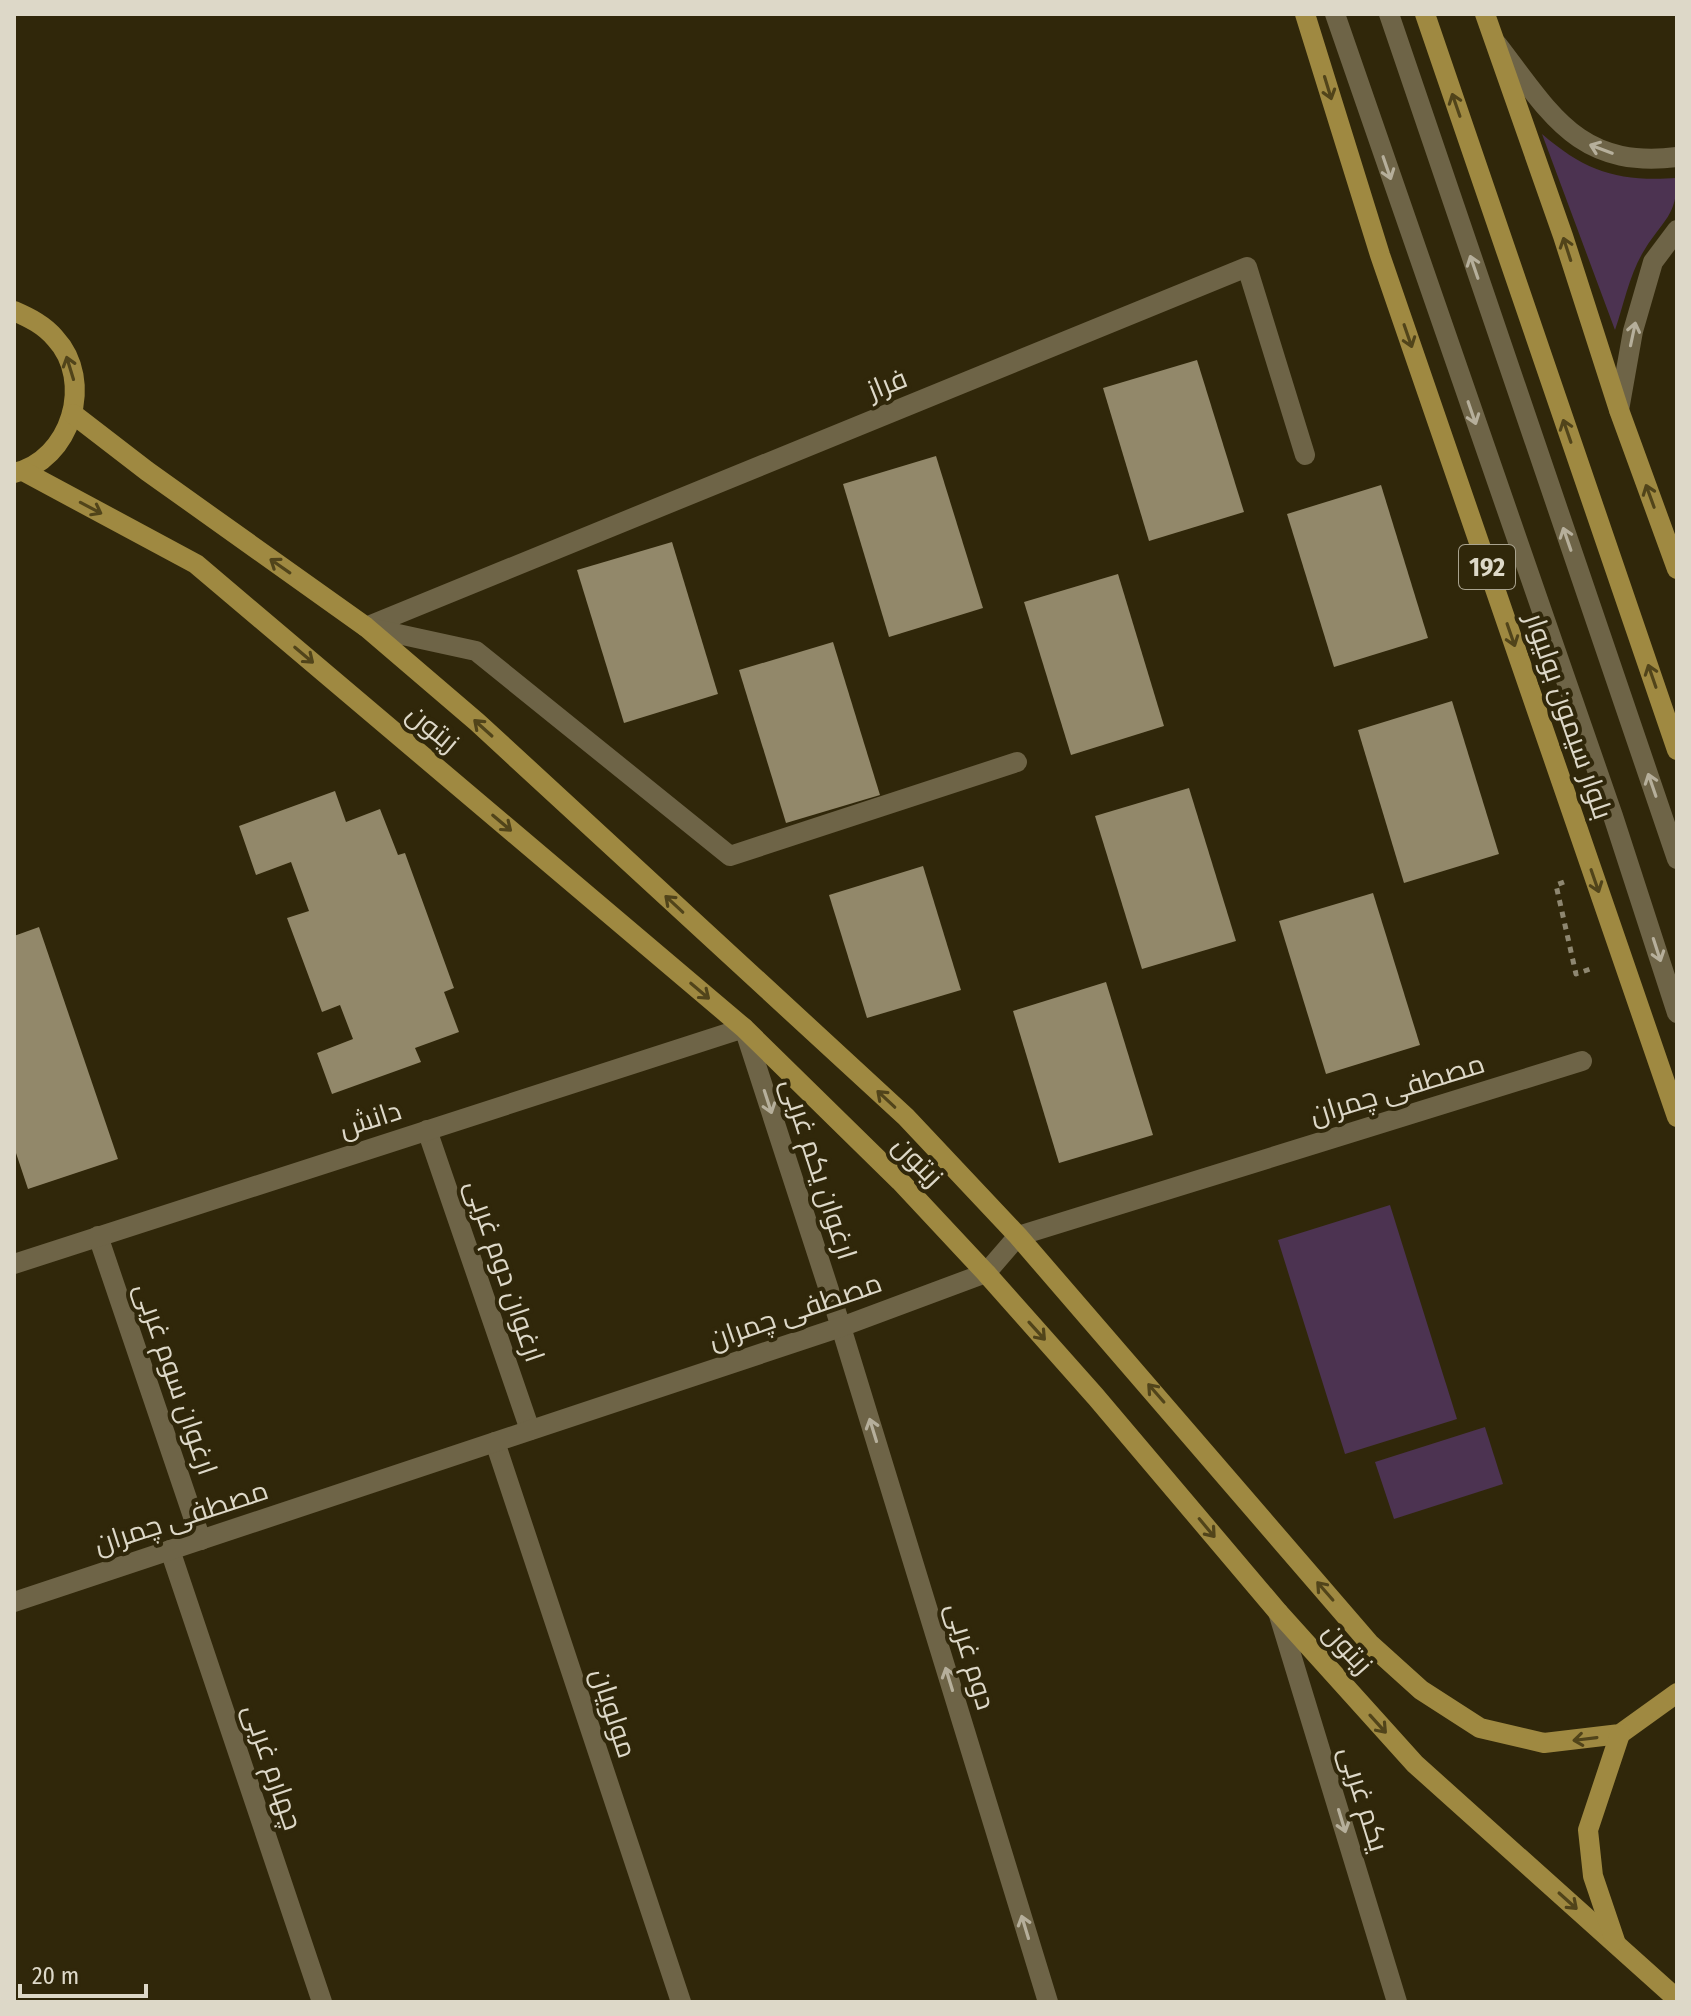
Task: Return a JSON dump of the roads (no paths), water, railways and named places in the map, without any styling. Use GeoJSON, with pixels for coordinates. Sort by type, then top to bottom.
{"type":"FeatureCollection","features":[{"type":"Feature","properties":{"kind":"main road","name":"بلوار سیمون بولیوار"},"geometry":{"type":"LineString","coordinates":[[1305,14],[1380,255],[1677,1117]]}},
{"type":"Feature","properties":{"kind":"main road"},"geometry":{"type":"LineString","coordinates":[[1425,14],[1677,750]]}},
{"type":"Feature","properties":{"kind":"main road"},"geometry":{"type":"LineString","coordinates":[[1485,14],[1563,236],[1619,410],[1677,569]]}},
{"type":"Feature","properties":{"kind":"main road"},"geometry":{"type":"LineString","coordinates":[[14,311],[38,322],[57,340],[69,362],[75,388],[73,414],[62,438],[45,458],[18,472]]}},
{"type":"Feature","properties":{"kind":"main road","name":"زیتون"},"geometry":{"type":"LineString","coordinates":[[73,414],[147,471],[366,627],[477,722],[906,1117],[1018,1236],[1370,1644],[1421,1690],[1480,1728],[1544,1743],[1620,1734],[1677,1693]]}},
{"type":"Feature","properties":{"kind":"main road","name":"زیتون"},"geometry":{"type":"LineString","coordinates":[[18,472],[196,564],[744,1028],[900,1181],[986,1273],[1096,1397],[1278,1612],[1415,1764],[1677,1999]]}},
{"type":"Feature","properties":{"kind":"main road"},"geometry":{"type":"LineString","coordinates":[[1616,1943],[1593,1876],[1588,1830],[1620,1734]]}},
{"type":"Feature","properties":{"kind":"street"},"geometry":{"type":"LineString","coordinates":[[1335,14],[1613,816],[1677,1013]]}},
{"type":"Feature","properties":{"kind":"street"},"geometry":{"type":"LineString","coordinates":[[1389,14],[1677,859]]}},
{"type":"Feature","properties":{"kind":"street"},"geometry":{"type":"LineString","coordinates":[[1494,40],[1554,118],[1576,138],[1603,151],[1645,161],[1677,157]]}},
{"type":"Feature","properties":{"kind":"street"},"geometry":{"type":"LineString","coordinates":[[1619,410],[1633,331],[1653,262],[1677,230]]}},
{"type":"Feature","properties":{"kind":"street","name":"فراز"},"geometry":{"type":"LineString","coordinates":[[366,627],[1247,267],[1305,455]]}},
{"type":"Feature","properties":{"kind":"street"},"geometry":{"type":"LineString","coordinates":[[366,627],[476,651],[730,856],[1017,762]]}},
{"type":"Feature","properties":{"kind":"street","name":"دانش"},"geometry":{"type":"LineString","coordinates":[[14,1264],[744,1028]]}},
{"type":"Feature","properties":{"kind":"street","name":"ارغوان یکم غربی"},"geometry":{"type":"LineString","coordinates":[[744,1028],[841,1327]]}},
{"type":"Feature","properties":{"kind":"street","name":"مصطفی چمران"},"geometry":{"type":"LineString","coordinates":[[14,1602],[841,1327],[986,1273],[1018,1236],[1582,1061]]}},
{"type":"Feature","properties":{"kind":"street","name":"ارغوان دوم غربی"},"geometry":{"type":"LineString","coordinates":[[427,1130],[530,1430]]}},
{"type":"Feature","properties":{"kind":"street","name":"ارغوان سوم غربی"},"geometry":{"type":"LineString","coordinates":[[98,1236],[201,1540]]}},
{"type":"Feature","properties":{"kind":"street","name":"دوم غربی"},"geometry":{"type":"LineString","coordinates":[[841,1327],[1048,2002]]}},
{"type":"Feature","properties":{"kind":"street","name":"مولویان"},"geometry":{"type":"LineString","coordinates":[[495,1442],[681,2002]]}},
{"type":"Feature","properties":{"kind":"street","name":"چهارم غربی"},"geometry":{"type":"LineString","coordinates":[[170,1550],[322,2002]]}},
{"type":"Feature","properties":{"kind":"street","name":"یکم غربی"},"geometry":{"type":"LineString","coordinates":[[1278,1612],[1397,2002]]}}]}
